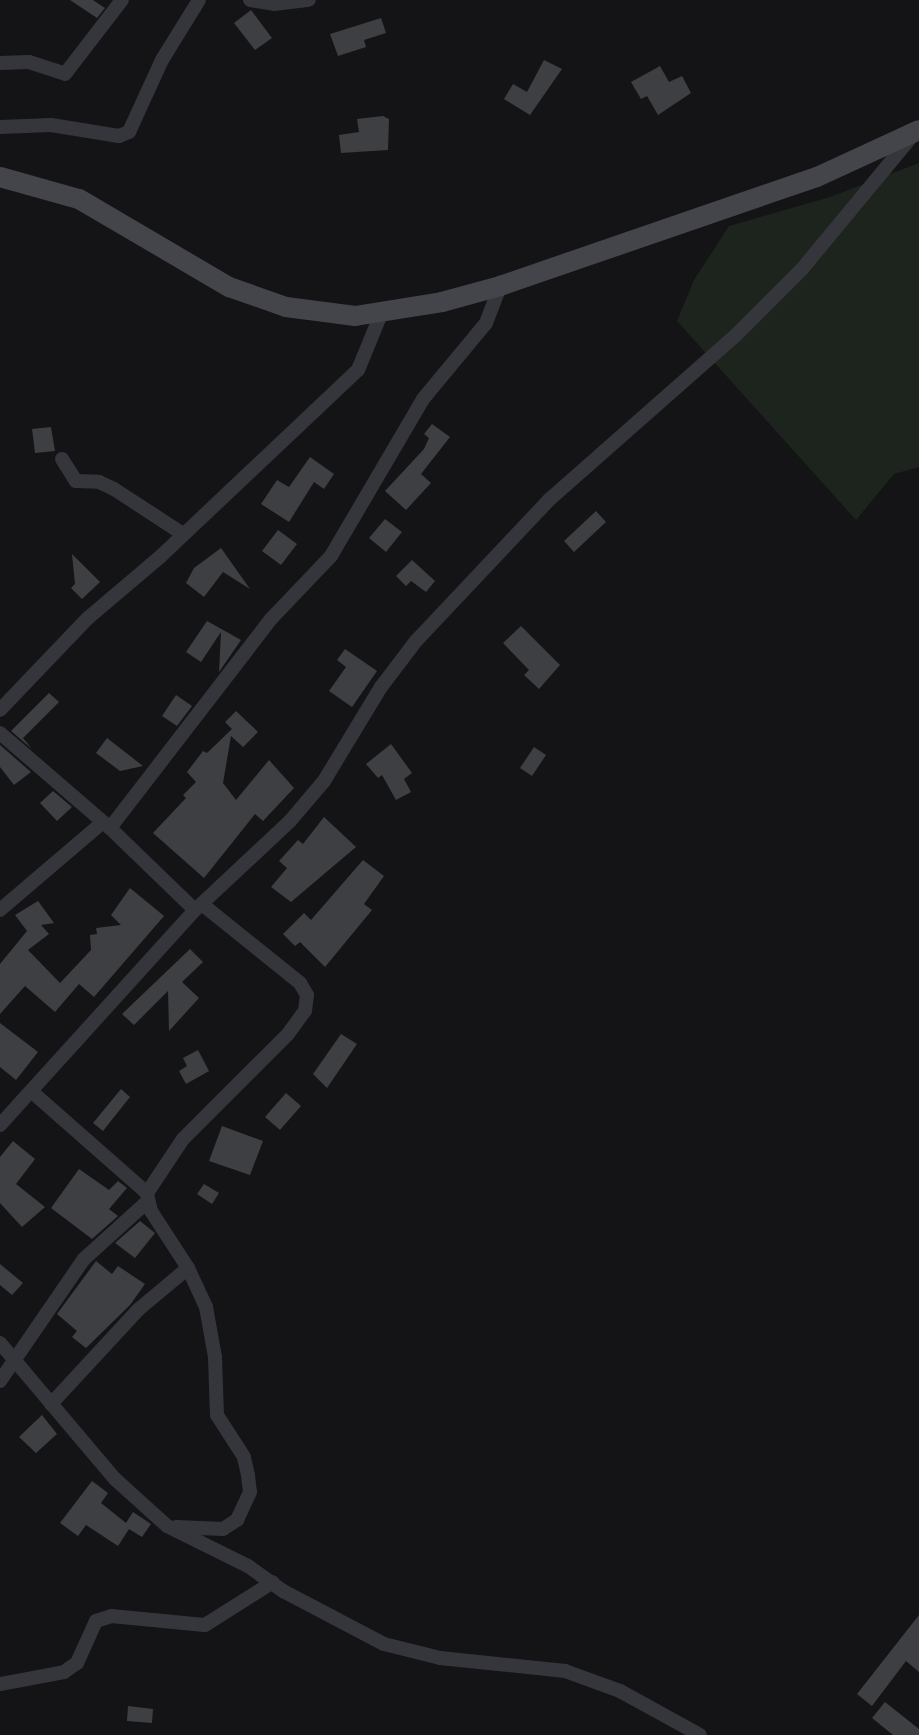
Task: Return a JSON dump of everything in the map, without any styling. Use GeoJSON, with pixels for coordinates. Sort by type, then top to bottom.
{"type":"FeatureCollection","features":[{"type":"Feature","properties":{"kind":"main road"},"geometry":{"type":"LineString","coordinates":[[0,177],[79,199],[230,287],[286,307],[381,314],[500,286],[807,180],[917,131]]}},
{"type":"Feature","properties":{"kind":"street"},"geometry":{"type":"LineString","coordinates":[[0,63],[29,62],[65,74],[122,0]]}},
{"type":"Feature","properties":{"kind":"street"},"geometry":{"type":"LineString","coordinates":[[0,127],[51,125],[119,136],[129,132],[162,60],[199,0]]}},
{"type":"Feature","properties":{"kind":"street"},"geometry":{"type":"LineString","coordinates":[[249,0],[309,0]]}},
{"type":"Feature","properties":{"kind":"street"},"geometry":{"type":"LineString","coordinates":[[2,1120],[199,908],[256,856],[324,782],[381,687],[416,641],[550,499],[736,335],[802,269],[917,131]]}},
{"type":"Feature","properties":{"kind":"street"},"geometry":{"type":"LineString","coordinates":[[0,910],[106,825],[270,620],[331,556],[423,399],[486,323],[500,286]]}},
{"type":"Feature","properties":{"kind":"street"},"geometry":{"type":"LineString","coordinates":[[0,710],[81,625],[183,534],[358,370],[381,314]]}},
{"type":"Feature","properties":{"kind":"street"},"geometry":{"type":"LineString","coordinates":[[62,459],[76,482],[99,482],[114,489],[183,534]]}},
{"type":"Feature","properties":{"kind":"street"},"geometry":{"type":"LineString","coordinates":[[0,734],[199,908],[300,983],[306,1005],[288,1034],[183,1138],[147,1197],[84,1259],[0,1381]]}},
{"type":"Feature","properties":{"kind":"street"},"geometry":{"type":"LineString","coordinates":[[31,1091],[147,1197],[188,1268],[210,1325],[218,1421],[244,1457],[250,1492],[237,1520],[223,1529],[166,1526]]}},
{"type":"Feature","properties":{"kind":"street"},"geometry":{"type":"LineString","coordinates":[[51,1404],[139,1309],[188,1268]]}},
{"type":"Feature","properties":{"kind":"street"},"geometry":{"type":"LineString","coordinates":[[0,1343],[115,1479],[166,1526],[384,1644],[440,1658],[565,1671],[620,1690],[700,1735]]}},
{"type":"Feature","properties":{"kind":"street"},"geometry":{"type":"LineString","coordinates":[[0,1684],[64,1672],[77,1663],[96,1621],[111,1616],[205,1625],[273,1582]]}},
{"type":"Feature","properties":{"kind":"shaded area"},"geometry":{"type":"Polygon","coordinates":[[[919,163],[919,467],[894,474],[856,520],[677,321],[694,280],[729,226],[830,197],[919,163]]]}},
{"type":"Feature","properties":{"kind":"building"},"geometry":{"type":"Polygon","coordinates":[[[70,0],[93,0],[105,8],[97,18],[70,0]]]}},
{"type":"Feature","properties":{"kind":"building"},"geometry":{"type":"Polygon","coordinates":[[[251,10],[272,38],[255,50],[234,23],[251,10]]]}},
{"type":"Feature","properties":{"kind":"building"},"geometry":{"type":"Polygon","coordinates":[[[381,18],[386,33],[364,40],[366,47],[338,56],[330,34],[381,18]]]}},
{"type":"Feature","properties":{"kind":"building"},"geometry":{"type":"Polygon","coordinates":[[[544,60],[562,69],[530,115],[504,99],[513,84],[527,92],[544,60]]]}},
{"type":"Feature","properties":{"kind":"building"},"geometry":{"type":"Polygon","coordinates":[[[660,66],[669,82],[682,76],[691,93],[658,115],[647,96],[641,99],[631,82],[660,66]]]}},
{"type":"Feature","properties":{"kind":"building"},"geometry":{"type":"Polygon","coordinates":[[[383,116],[389,119],[388,150],[341,153],[339,135],[359,132],[357,119],[383,116]]]}},
{"type":"Feature","properties":{"kind":"building"},"geometry":{"type":"Polygon","coordinates":[[[432,424],[450,437],[421,474],[431,483],[406,510],[385,491],[424,449],[429,438],[424,434],[432,424]]]}},
{"type":"Feature","properties":{"kind":"building"},"geometry":{"type":"Polygon","coordinates":[[[51,427],[55,451],[35,453],[32,429],[51,427]]]}},
{"type":"Feature","properties":{"kind":"building"},"geometry":{"type":"Polygon","coordinates":[[[310,457],[334,474],[324,489],[314,482],[289,522],[261,504],[277,480],[289,487],[310,457]]]}},
{"type":"Feature","properties":{"kind":"building"},"geometry":{"type":"Polygon","coordinates":[[[596,511],[606,522],[574,552],[564,541],[596,511]]]}},
{"type":"Feature","properties":{"kind":"building"},"geometry":{"type":"Polygon","coordinates":[[[385,519],[402,532],[386,552],[369,538],[385,519]]]}},
{"type":"Feature","properties":{"kind":"building"},"geometry":{"type":"Polygon","coordinates":[[[278,530],[297,544],[281,565],[262,551],[278,530]]]}},
{"type":"Feature","properties":{"kind":"building"},"geometry":{"type":"Polygon","coordinates":[[[221,548],[250,589],[223,572],[204,597],[186,583],[194,568],[221,548]]]}},
{"type":"Feature","properties":{"kind":"building"},"geometry":{"type":"Polygon","coordinates":[[[72,554],[100,582],[82,599],[71,588],[75,584],[72,554]]]}},
{"type":"Feature","properties":{"kind":"building"},"geometry":{"type":"Polygon","coordinates":[[[412,560],[435,581],[426,592],[411,581],[406,586],[396,576],[412,560]]]}},
{"type":"Feature","properties":{"kind":"building"},"geometry":{"type":"Polygon","coordinates":[[[207,621],[241,640],[219,672],[221,632],[201,662],[186,652],[207,621]]]}},
{"type":"Feature","properties":{"kind":"building"},"geometry":{"type":"Polygon","coordinates":[[[521,626],[560,665],[539,689],[524,675],[529,670],[503,643],[521,626]]]}},
{"type":"Feature","properties":{"kind":"building"},"geometry":{"type":"Polygon","coordinates":[[[345,649],[377,671],[352,707],[329,691],[346,667],[337,660],[345,649]]]}},
{"type":"Feature","properties":{"kind":"building"},"geometry":{"type":"Polygon","coordinates":[[[49,693],[59,702],[23,738],[32,749],[11,731],[49,693]]]}},
{"type":"Feature","properties":{"kind":"building"},"geometry":{"type":"Polygon","coordinates":[[[176,695],[192,706],[177,726],[162,716],[176,695]]]}},
{"type":"Feature","properties":{"kind":"building"},"geometry":{"type":"Polygon","coordinates":[[[236,711],[258,732],[243,747],[231,736],[223,783],[236,800],[269,760],[294,788],[263,821],[255,814],[204,878],[153,833],[186,798],[183,795],[196,782],[187,772],[203,751],[207,753],[232,729],[225,722],[236,711]]]}},
{"type":"Feature","properties":{"kind":"building"},"geometry":{"type":"Polygon","coordinates":[[[107,738],[143,766],[120,771],[96,753],[107,738]]]}},
{"type":"Feature","properties":{"kind":"building"},"geometry":{"type":"Polygon","coordinates":[[[391,744],[412,773],[404,779],[411,792],[396,800],[382,775],[378,778],[366,764],[391,744]]]}},
{"type":"Feature","properties":{"kind":"building"},"geometry":{"type":"Polygon","coordinates":[[[0,745],[31,772],[14,785],[0,767],[0,745]]]}},
{"type":"Feature","properties":{"kind":"building"},"geometry":{"type":"Polygon","coordinates":[[[534,747],[546,755],[532,776],[520,768],[534,747]]]}},
{"type":"Feature","properties":{"kind":"building"},"geometry":{"type":"Polygon","coordinates":[[[53,791],[72,807],[57,821],[40,803],[53,791]]]}},
{"type":"Feature","properties":{"kind":"building"},"geometry":{"type":"Polygon","coordinates":[[[324,817],[356,847],[291,902],[271,887],[287,868],[279,861],[298,840],[303,844],[324,817]]]}},
{"type":"Feature","properties":{"kind":"building"},"geometry":{"type":"Polygon","coordinates":[[[363,860],[384,876],[364,904],[372,910],[325,967],[300,942],[295,946],[283,934],[304,913],[311,920],[363,860]]]}},
{"type":"Feature","properties":{"kind":"building"},"geometry":{"type":"Polygon","coordinates":[[[130,888],[164,916],[94,997],[79,984],[55,1012],[25,986],[0,1014],[0,964],[27,931],[15,915],[38,901],[54,923],[41,925],[49,934],[28,950],[60,983],[91,950],[90,935],[97,934],[96,928],[121,925],[111,915],[130,888]]]}},
{"type":"Feature","properties":{"kind":"building"},"geometry":{"type":"Polygon","coordinates":[[[190,949],[203,962],[182,982],[199,998],[169,1031],[168,991],[134,1025],[122,1014],[190,949]]]}},
{"type":"Feature","properties":{"kind":"building"},"geometry":{"type":"Polygon","coordinates":[[[0,1023],[38,1052],[16,1080],[0,1067],[0,1023]]]}},
{"type":"Feature","properties":{"kind":"building"},"geometry":{"type":"Polygon","coordinates":[[[341,1034],[357,1044],[327,1088],[313,1074],[341,1034]]]}},
{"type":"Feature","properties":{"kind":"building"},"geometry":{"type":"Polygon","coordinates":[[[198,1050],[209,1071],[186,1084],[179,1071],[187,1066],[183,1058],[198,1050]]]}},
{"type":"Feature","properties":{"kind":"building"},"geometry":{"type":"Polygon","coordinates":[[[121,1089],[130,1097],[103,1131],[93,1123],[121,1089]]]}},
{"type":"Feature","properties":{"kind":"building"},"geometry":{"type":"Polygon","coordinates":[[[286,1093],[301,1106],[280,1130],[265,1117],[286,1093]]]}},
{"type":"Feature","properties":{"kind":"building"},"geometry":{"type":"Polygon","coordinates":[[[222,1126],[263,1141],[250,1175],[209,1161],[222,1126]]]}},
{"type":"Feature","properties":{"kind":"building"},"geometry":{"type":"Polygon","coordinates":[[[13,1141],[35,1159],[16,1184],[45,1207],[22,1227],[0,1203],[0,1157],[13,1141]]]}},
{"type":"Feature","properties":{"kind":"building"},"geometry":{"type":"Polygon","coordinates":[[[79,1169],[109,1190],[118,1181],[127,1188],[109,1209],[118,1216],[92,1239],[51,1208],[79,1169]]]}},
{"type":"Feature","properties":{"kind":"building"},"geometry":{"type":"Polygon","coordinates":[[[204,1184],[219,1193],[212,1204],[197,1194],[204,1184]]]}},
{"type":"Feature","properties":{"kind":"building"},"geometry":{"type":"Polygon","coordinates":[[[140,1221],[155,1233],[135,1258],[115,1243],[140,1221]]]}},
{"type":"Feature","properties":{"kind":"building"},"geometry":{"type":"Polygon","coordinates":[[[96,1261],[112,1274],[118,1266],[145,1284],[130,1305],[86,1348],[72,1337],[77,1331],[57,1314],[96,1261]]]}},
{"type":"Feature","properties":{"kind":"building"},"geometry":{"type":"Polygon","coordinates":[[[0,1264],[23,1283],[12,1295],[0,1285],[0,1264]]]}},
{"type":"Feature","properties":{"kind":"building"},"geometry":{"type":"Polygon","coordinates":[[[42,1415],[57,1434],[36,1453],[19,1437],[42,1415]]]}},
{"type":"Feature","properties":{"kind":"building"},"geometry":{"type":"Polygon","coordinates":[[[92,1481],[108,1493],[101,1503],[126,1523],[133,1512],[151,1524],[142,1537],[129,1529],[118,1546],[86,1525],[78,1536],[60,1523],[92,1481]]]}},
{"type":"Feature","properties":{"kind":"building"},"geometry":{"type":"Polygon","coordinates":[[[919,1615],[919,1672],[906,1661],[872,1706],[857,1694],[919,1615]]]}},
{"type":"Feature","properties":{"kind":"building"},"geometry":{"type":"Polygon","coordinates":[[[885,1702],[919,1729],[919,1735],[893,1735],[872,1718],[885,1702]]]}},
{"type":"Feature","properties":{"kind":"building"},"geometry":{"type":"Polygon","coordinates":[[[128,1706],[153,1709],[152,1723],[127,1721],[128,1706]]]}}]}
